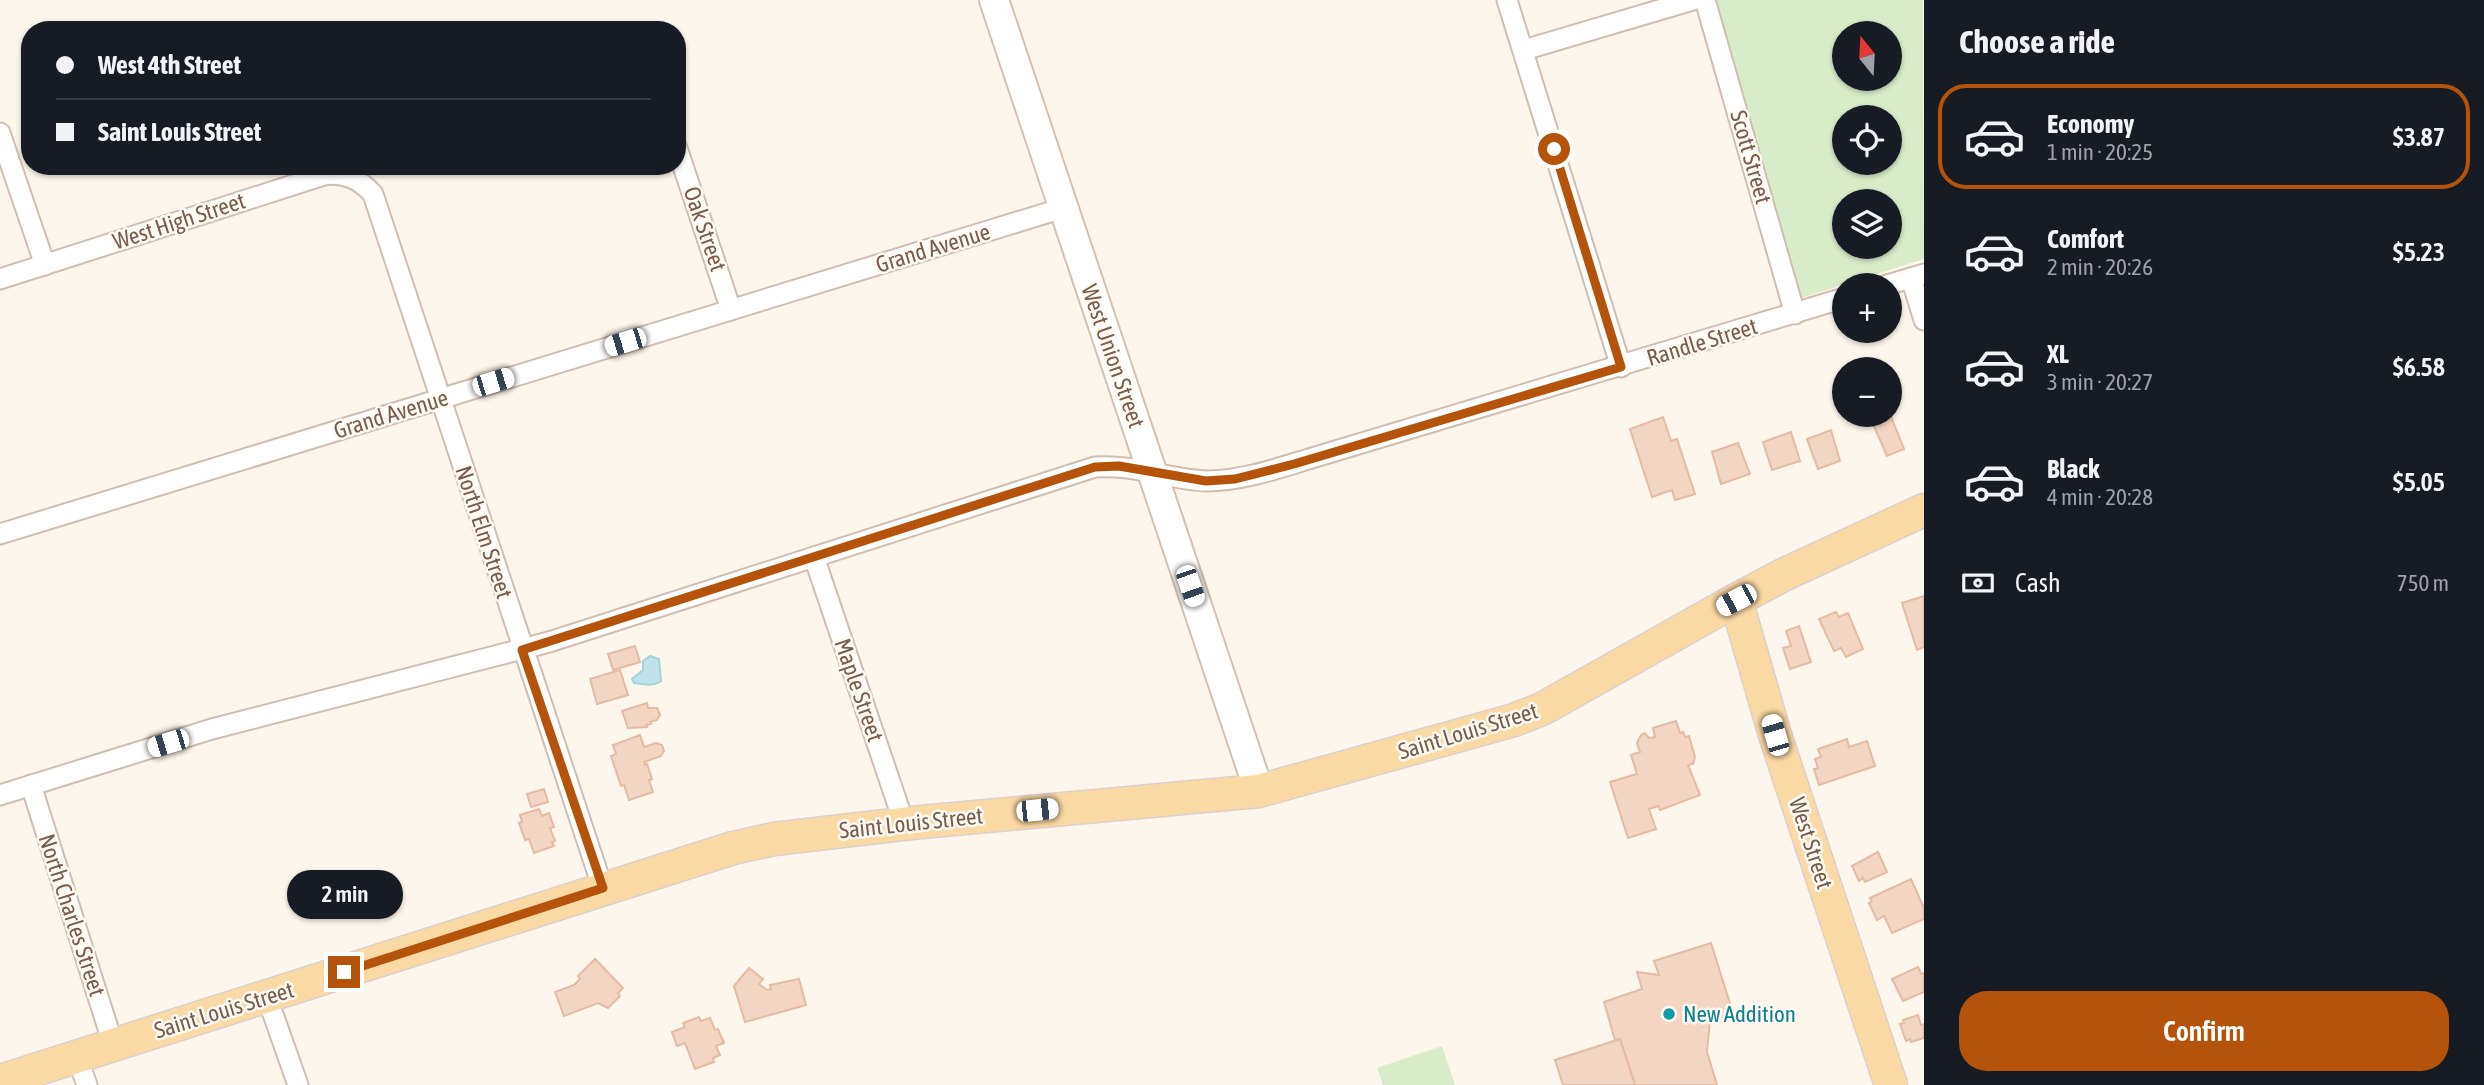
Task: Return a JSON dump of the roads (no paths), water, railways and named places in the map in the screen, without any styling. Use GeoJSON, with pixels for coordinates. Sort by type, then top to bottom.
{"type":"FeatureCollection","features":[{"type":"Feature","properties":{"kind":"main road","name":"Saint Louis Street"},"geometry":{"type":"LineString","coordinates":[[0,1081],[82,1071],[113,1044],[747,845],[904,823],[1259,791],[1514,720],[1542,709],[1736,600],[1924,510]]}},
{"type":"Feature","properties":{"kind":"main road","name":"West Street"},"geometry":{"type":"LineString","coordinates":[[1736,600],[1775,735],[1891,1085]]}},
{"type":"Feature","properties":{"kind":"street","name":"West Union Street"},"geometry":{"type":"LineString","coordinates":[[994,0],[1259,791]]}},
{"type":"Feature","properties":{"kind":"street"},"geometry":{"type":"LineString","coordinates":[[1507,0],[1621,367]]}},
{"type":"Feature","properties":{"kind":"street"},"geometry":{"type":"LineString","coordinates":[[1524,50],[1693,0]]}},
{"type":"Feature","properties":{"kind":"street","name":"Scott Street"},"geometry":{"type":"LineString","coordinates":[[1705,0],[1795,314]]}},
{"type":"Feature","properties":{"kind":"street"},"geometry":{"type":"LineString","coordinates":[[0,133],[46,265]]}},
{"type":"Feature","properties":{"kind":"street","name":"West High Street"},"geometry":{"type":"LineString","coordinates":[[0,279],[321,175]]}},
{"type":"Feature","properties":{"kind":"street","name":"West High Street"},"geometry":{"type":"LineString","coordinates":[[347,175],[359,180]]}},
{"type":"Feature","properties":{"kind":"street","name":"Oak Street"},"geometry":{"type":"LineString","coordinates":[[686,175],[731,310]]}},
{"type":"Feature","properties":{"kind":"street","name":"North Elm Street"},"geometry":{"type":"LineString","coordinates":[[359,180],[373,194],[603,888]]}},
{"type":"Feature","properties":{"kind":"street","name":"Grand Avenue"},"geometry":{"type":"LineString","coordinates":[[0,534],[1063,208]]}},
{"type":"Feature","properties":{"kind":"street"},"geometry":{"type":"LineString","coordinates":[[1917,276],[1924,320]]}},
{"type":"Feature","properties":{"kind":"street","name":"Randle Street"},"geometry":{"type":"LineString","coordinates":[[0,795],[212,729],[522,650],[1095,467],[1119,466],[1206,481],[1235,479],[1621,367],[1832,302]]}},
{"type":"Feature","properties":{"kind":"street","name":"Maple Street"},"geometry":{"type":"LineString","coordinates":[[814,557],[904,823]]}},
{"type":"Feature","properties":{"kind":"street","name":"North Charles Street"},"geometry":{"type":"LineString","coordinates":[[31,785],[113,1044]]}},
{"type":"Feature","properties":{"kind":"street"},"geometry":{"type":"LineString","coordinates":[[267,997],[298,1085]]}},
{"type":"Feature","properties":{"kind":"water"},"geometry":{"type":"Polygon","coordinates":[[[650,656],[659,659],[661,681],[651,685],[634,683],[632,679],[643,670],[643,661],[650,656]]]}},
{"type":"Feature","properties":{"kind":"place","name":"New Addition"},"geometry":{"type":"Point","coordinates":[1669,1014]}}]}
